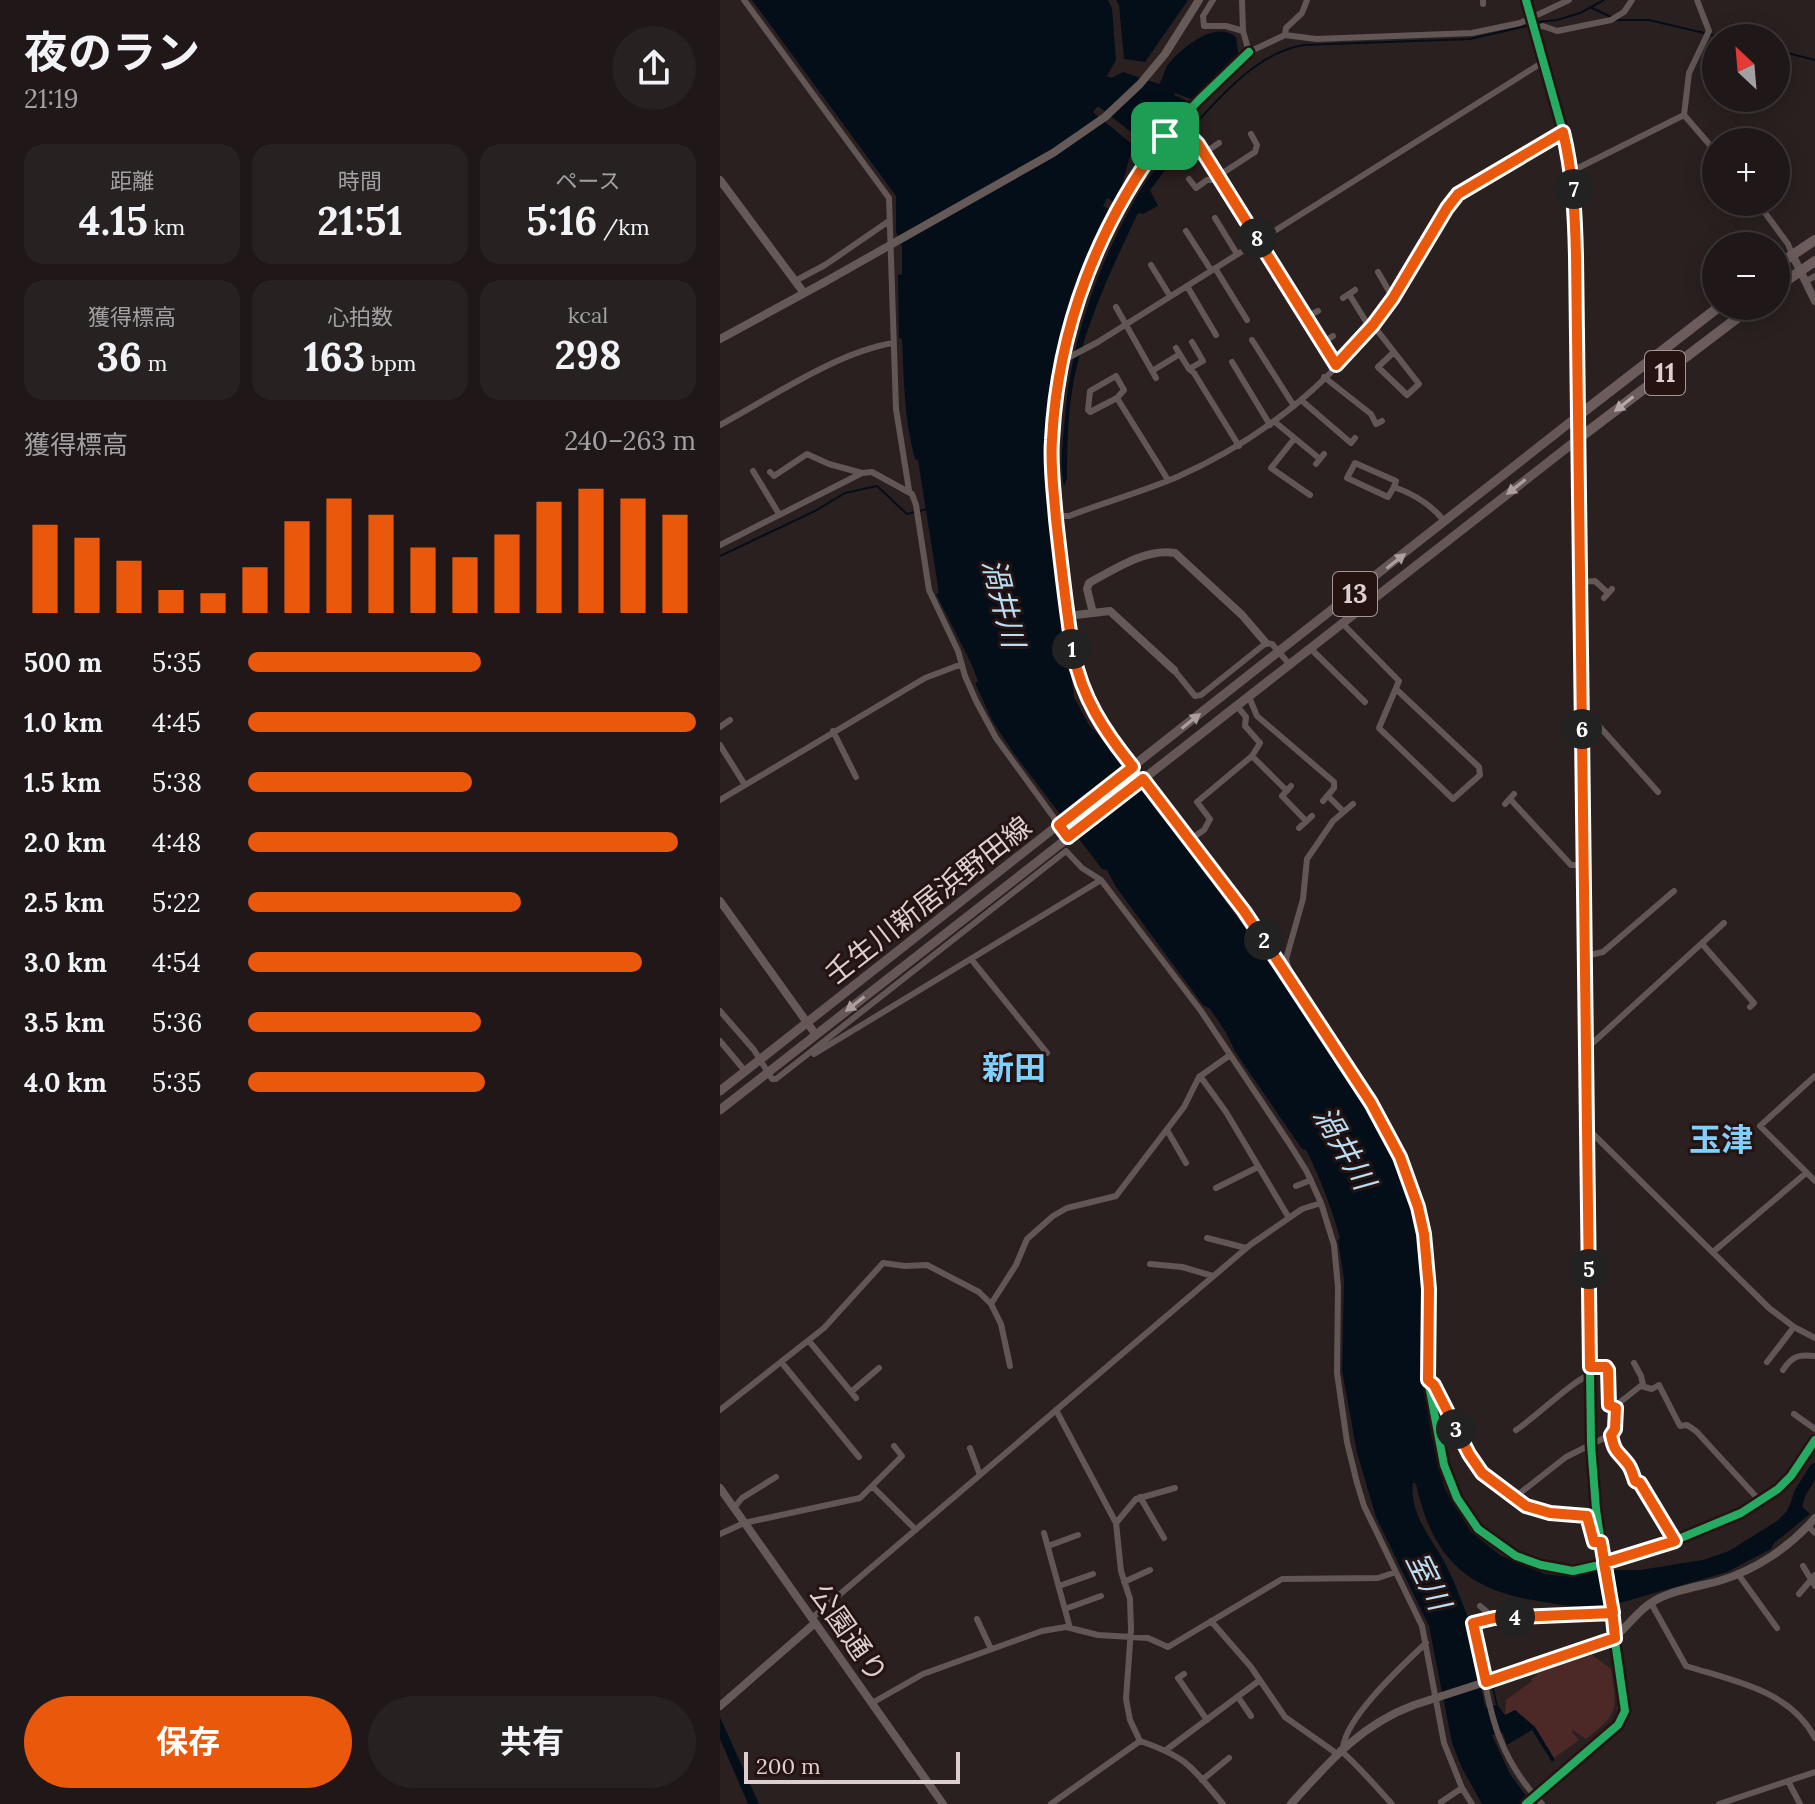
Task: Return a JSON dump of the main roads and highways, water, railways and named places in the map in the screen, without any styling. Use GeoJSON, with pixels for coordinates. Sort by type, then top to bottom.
{"type":"FeatureCollection","features":[{"type":"Feature","properties":{"kind":"highway"},"geometry":{"type":"LineString","coordinates":[[1790,256],[1815,240]]}},
{"type":"Feature","properties":{"kind":"highway"},"geometry":{"type":"LineString","coordinates":[[1790,282],[1802,277],[1815,261]]}},
{"type":"Feature","properties":{"kind":"highway","name":"11"},"geometry":{"type":"LineString","coordinates":[[1578,416],[1702,320]]}},
{"type":"Feature","properties":{"kind":"highway","name":"11"},"geometry":{"type":"LineString","coordinates":[[1578,439],[1735,320]]}},
{"type":"Feature","properties":{"kind":"main road","name":"壬生川新居浜野田線"},"geometry":{"type":"LineString","coordinates":[[720,1091],[1578,416]]}},
{"type":"Feature","properties":{"kind":"main road","name":"壬生川新居浜野田線"},"geometry":{"type":"LineString","coordinates":[[720,1110],[1578,439]]}},
{"type":"Feature","properties":{"kind":"water","name":"室川"},"geometry":{"type":"Polygon","coordinates":[[[752,0],[1108,0],[1112,8],[1116,60],[1107,76],[1111,78],[1123,72],[1159,84],[1168,64],[1201,37],[1219,31],[1236,37],[1239,59],[1194,100],[1175,93],[1192,103],[1161,138],[1145,143],[1098,106],[1093,112],[1133,145],[1117,204],[1107,198],[1103,206],[1113,211],[1096,246],[1071,315],[1062,350],[1052,422],[1051,498],[1048,500],[1074,697],[1089,725],[1123,761],[1258,946],[1327,1048],[1345,1068],[1390,1145],[1410,1199],[1421,1249],[1424,1291],[1421,1367],[1431,1433],[1445,1489],[1471,1532],[1500,1555],[1545,1574],[1562,1576],[1596,1570],[1640,1570],[1703,1560],[1729,1551],[1777,1521],[1787,1511],[1793,1498],[1810,1514],[1771,1549],[1727,1572],[1606,1607],[1580,1607],[1512,1596],[1472,1578],[1442,1550],[1413,1482],[1418,1516],[1450,1572],[1471,1624],[1469,1629],[1485,1707],[1496,1705],[1492,1687],[1497,1685],[1494,1689],[1498,1706],[1505,1715],[1515,1710],[1535,1727],[1555,1760],[1552,1762],[1532,1730],[1507,1745],[1503,1733],[1492,1735],[1510,1774],[1532,1804],[1482,1804],[1452,1743],[1429,1626],[1376,1517],[1357,1453],[1342,1370],[1344,1280],[1340,1238],[1306,1150],[1302,1149],[1236,1053],[1210,1009],[1203,1005],[1116,887],[1107,870],[1102,869],[993,722],[975,683],[978,681],[971,663],[936,594],[939,593],[918,460],[911,444],[902,339],[899,338],[898,275],[902,274],[902,247],[896,232],[896,196],[752,0]]]}},
{"type":"Feature","properties":{"kind":"water"},"geometry":{"type":"Polygon","coordinates":[[[1116,0],[1188,0],[1145,62],[1124,59],[1116,0]]]}},
{"type":"Feature","properties":{"kind":"water"},"geometry":{"type":"Polygon","coordinates":[[[1176,143],[1182,148],[1150,190],[1158,206],[1143,214],[1138,213],[1090,324],[1072,391],[1067,479],[1064,486],[1062,452],[1068,393],[1084,318],[1101,270],[1131,206],[1176,143]]]}},
{"type":"Feature","properties":{"kind":"water"},"geometry":{"type":"Polygon","coordinates":[[[720,1717],[759,1804],[748,1804],[720,1739],[720,1717]]]}},
{"type":"Feature","properties":{"kind":"waterway"},"geometry":{"type":"LineString","coordinates":[[1537,22],[1580,13],[1604,0]]}},
{"type":"Feature","properties":{"kind":"waterway"},"geometry":{"type":"LineString","coordinates":[[1592,8],[1611,17]]}},
{"type":"Feature","properties":{"kind":"waterway"},"geometry":{"type":"LineString","coordinates":[[1617,20],[1649,20],[1702,33]]}},
{"type":"Feature","properties":{"kind":"waterway"},"geometry":{"type":"LineString","coordinates":[[1173,132],[1181,139],[1236,82],[1268,58],[1285,50],[1304,45],[1470,39],[1531,25]]}},
{"type":"Feature","properties":{"kind":"waterway"},"geometry":{"type":"LineString","coordinates":[[1790,54],[1815,60]]}},
{"type":"Feature","properties":{"kind":"waterway"},"geometry":{"type":"LineString","coordinates":[[720,556],[815,511],[845,493],[877,486],[907,514],[927,509]]}},
{"type":"Feature","properties":{"kind":"waterway","name":"渦井川"},"geometry":{"type":"LineString","coordinates":[[1793,1517],[1800,1493],[1815,1469]]}},
{"type":"Feature","properties":{"kind":"district","name":"新田"},"geometry":{"type":"Point","coordinates":[1014,1068]}},
{"type":"Feature","properties":{"kind":"district","name":"玉津"},"geometry":{"type":"Point","coordinates":[1721,1140]}}]}
